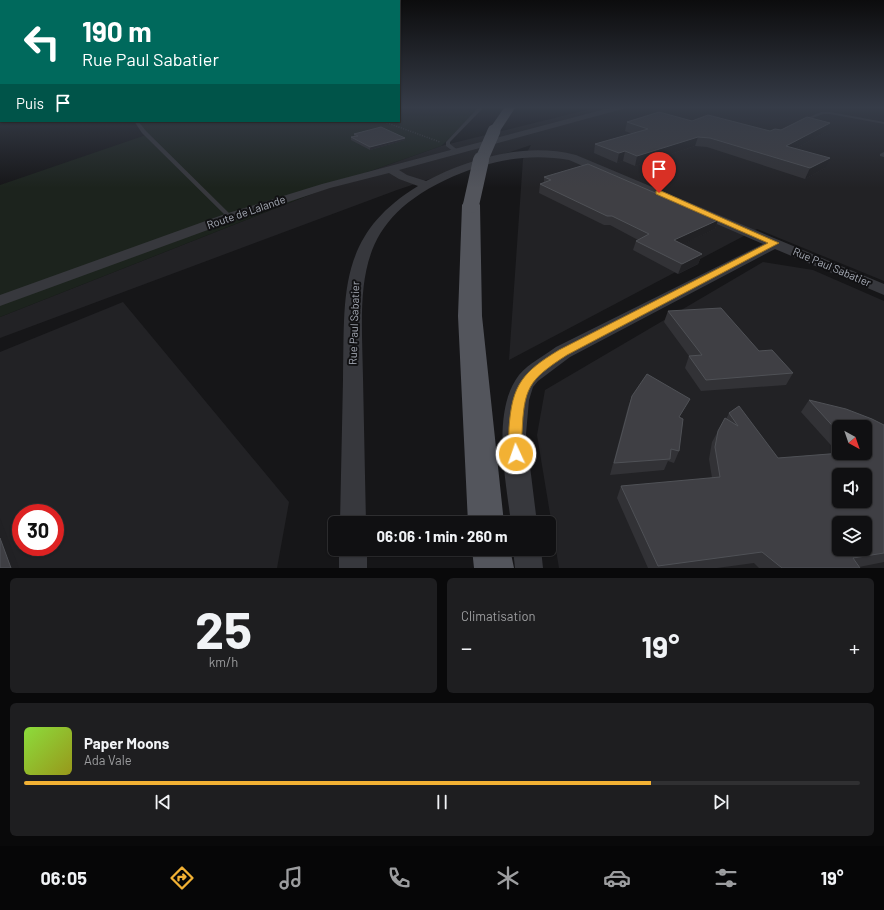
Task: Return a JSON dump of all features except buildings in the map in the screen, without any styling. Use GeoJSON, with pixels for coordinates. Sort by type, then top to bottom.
{"type":"FeatureCollection","features":[{"type":"Feature","properties":{"kind":"main road"},"geometry":{"type":"LineString","coordinates":[[485,516],[470,316],[471,205],[482,158],[495,136]]}},
{"type":"Feature","properties":{"kind":"main road"},"geometry":{"type":"LineString","coordinates":[[492,556],[494,568]]}},
{"type":"Feature","properties":{"kind":"street","name":"Route de Lalande"},"geometry":{"type":"LineString","coordinates":[[0,301],[230,217],[326,186],[502,135]]}},
{"type":"Feature","properties":{"kind":"street","name":"Rue Paul Sabatier"},"geometry":{"type":"LineString","coordinates":[[353,516],[352,331],[355,280],[363,254],[380,224],[410,196],[426,185],[466,167],[506,155],[543,152],[586,162],[884,290]]}},
{"type":"Feature","properties":{"kind":"street"},"geometry":{"type":"LineString","coordinates":[[389,168],[403,177],[426,185]]}},
{"type":"Feature","properties":{"kind":"street"},"geometry":{"type":"LineString","coordinates":[[523,516],[515,440],[517,405],[524,385],[543,365],[563,352],[775,243]]}},
{"type":"Feature","properties":{"kind":"street"},"geometry":{"type":"LineString","coordinates":[[353,556],[353,568]]}},
{"type":"Feature","properties":{"kind":"street"},"geometry":{"type":"LineString","coordinates":[[480,568],[482,556]]}},
{"type":"Feature","properties":{"kind":"street"},"geometry":{"type":"LineString","coordinates":[[528,556],[529,568]]}},
{"type":"Feature","properties":{"kind":"lane"},"geometry":{"type":"LineString","coordinates":[[147,135],[230,217]]}},
{"type":"Feature","properties":{"kind":"lane"},"geometry":{"type":"LineString","coordinates":[[452,148],[448,142],[455,135]]}},
{"type":"Feature","properties":{"kind":"path"},"geometry":{"type":"LineString","coordinates":[[417,135],[452,148]]}},
{"type":"Feature","properties":{"kind":"shaded area"},"geometry":{"type":"Polygon","coordinates":[[[146,135],[454,135],[441,146],[365,173],[0,317],[0,185],[146,135]]]}},
{"type":"Feature","properties":{"kind":"shaded area"},"geometry":{"type":"Polygon","coordinates":[[[488,135],[884,135],[884,281],[757,229],[509,360],[523,159],[531,145],[397,190],[0,338],[0,317],[365,173],[441,146],[488,135]]]}},
{"type":"Feature","properties":{"kind":"shaded area"},"geometry":{"type":"Polygon","coordinates":[[[763,262],[813,270],[884,301],[884,568],[559,568],[556,550],[556,516],[550,516],[537,435],[545,390],[763,262]]]}},
{"type":"Feature","properties":{"kind":"shaded area"},"geometry":{"type":"Polygon","coordinates":[[[123,302],[289,502],[277,568],[0,568],[0,352],[123,302]]]}},
{"type":"Feature","properties":{"kind":"route"},"geometry":{"type":"LineString","coordinates":[[516,454],[515,440],[517,405],[524,385],[543,365],[563,352],[775,243],[659,193]]}}]}
